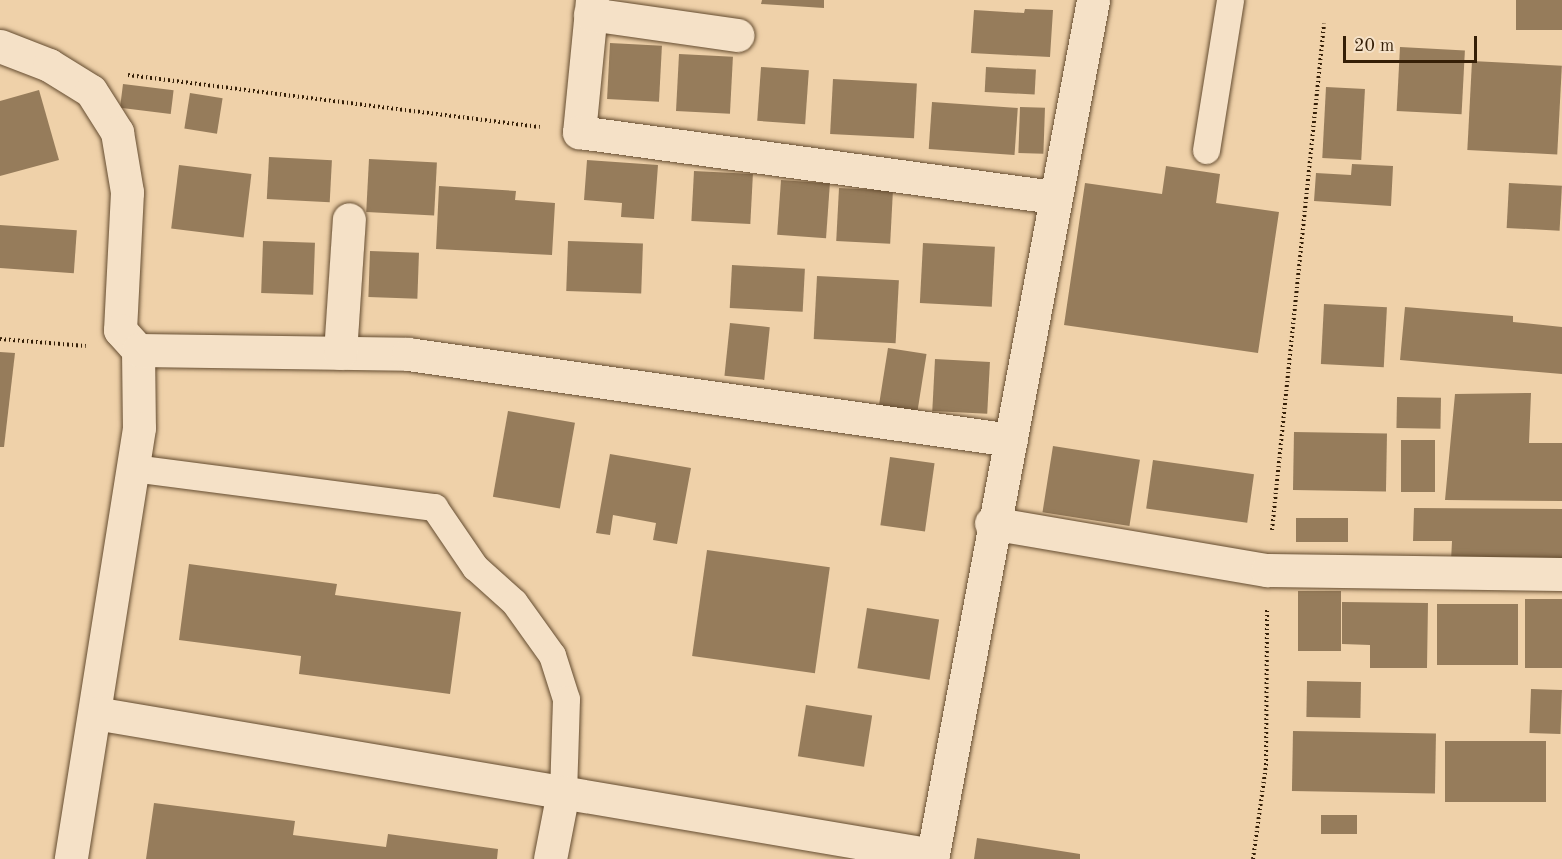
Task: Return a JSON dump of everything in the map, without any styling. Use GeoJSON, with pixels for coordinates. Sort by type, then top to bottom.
{"type":"FeatureCollection","features":[{"type":"Feature","properties":{"kind":"street"},"geometry":{"type":"LineString","coordinates":[[95,713],[933,857],[991,524],[1011,440],[1093,0]]}},
{"type":"Feature","properties":{"kind":"street"},"geometry":{"type":"LineString","coordinates":[[738,35],[591,7],[579,132],[1056,197]]}},
{"type":"Feature","properties":{"kind":"street"},"geometry":{"type":"LineString","coordinates":[[0,46],[49,65],[91,91],[117,132],[127,192],[120,330],[138,350],[139,428],[71,859]]}},
{"type":"Feature","properties":{"kind":"street"},"geometry":{"type":"LineString","coordinates":[[340,353],[349,219]]}},
{"type":"Feature","properties":{"kind":"street"},"geometry":{"type":"LineString","coordinates":[[138,350],[408,354],[1011,440]]}},
{"type":"Feature","properties":{"kind":"street"},"geometry":{"type":"LineString","coordinates":[[991,524],[1268,570],[1562,574]]}},
{"type":"Feature","properties":{"kind":"street"},"geometry":{"type":"LineString","coordinates":[[550,859],[563,792]]}},
{"type":"Feature","properties":{"kind":"lane"},"geometry":{"type":"LineString","coordinates":[[1206,150],[1230,0]]}},
{"type":"Feature","properties":{"kind":"lane"},"geometry":{"type":"LineString","coordinates":[[133,468],[434,507],[475,567],[514,602],[552,655],[566,699],[563,792]]}},
{"type":"Feature","properties":{"kind":"path"},"geometry":{"type":"LineString","coordinates":[[1253,859],[1266,765],[1268,570],[1323,24]]}},
{"type":"Feature","properties":{"kind":"path"},"geometry":{"type":"LineString","coordinates":[[120,74],[579,132]]}},
{"type":"Feature","properties":{"kind":"path"},"geometry":{"type":"LineString","coordinates":[[0,339],[138,350]]}},
{"type":"Feature","properties":{"kind":"building"},"geometry":{"type":"Polygon","coordinates":[[[762,0],[824,0],[824,8],[761,4],[762,0]]]}},
{"type":"Feature","properties":{"kind":"building"},"geometry":{"type":"Polygon","coordinates":[[[1516,0],[1562,0],[1562,30],[1516,30],[1516,0]]]}},
{"type":"Feature","properties":{"kind":"building"},"geometry":{"type":"Polygon","coordinates":[[[1025,9],[1053,10],[1050,57],[971,53],[974,10],[1024,13],[1025,9]]]}},
{"type":"Feature","properties":{"kind":"building"},"geometry":{"type":"Polygon","coordinates":[[[610,43],[662,46],[659,102],[607,99],[610,43]]]}},
{"type":"Feature","properties":{"kind":"building"},"geometry":{"type":"Polygon","coordinates":[[[1400,47],[1465,50],[1462,114],[1397,111],[1400,47]]]}},
{"type":"Feature","properties":{"kind":"building"},"geometry":{"type":"Polygon","coordinates":[[[679,54],[733,57],[730,114],[676,111],[679,54]]]}},
{"type":"Feature","properties":{"kind":"building"},"geometry":{"type":"Polygon","coordinates":[[[1472,61],[1562,66],[1557,155],[1467,150],[1472,61]]]}},
{"type":"Feature","properties":{"kind":"building"},"geometry":{"type":"Polygon","coordinates":[[[761,67],[809,70],[805,124],[757,121],[761,67]]]}},
{"type":"Feature","properties":{"kind":"building"},"geometry":{"type":"Polygon","coordinates":[[[986,67],[1036,70],[1035,95],[985,92],[986,67]]]}},
{"type":"Feature","properties":{"kind":"building"},"geometry":{"type":"Polygon","coordinates":[[[833,79],[917,83],[914,138],[830,134],[833,79]]]}},
{"type":"Feature","properties":{"kind":"building"},"geometry":{"type":"Polygon","coordinates":[[[123,84],[174,90],[171,114],[120,108],[123,84]]]}},
{"type":"Feature","properties":{"kind":"building"},"geometry":{"type":"Polygon","coordinates":[[[1326,87],[1365,89],[1361,160],[1322,158],[1326,87]]]}},
{"type":"Feature","properties":{"kind":"building"},"geometry":{"type":"Polygon","coordinates":[[[39,90],[59,160],[0,176],[0,101],[39,90]]]}},
{"type":"Feature","properties":{"kind":"building"},"geometry":{"type":"Polygon","coordinates":[[[190,93],[223,98],[217,134],[184,129],[190,93]]]}},
{"type":"Feature","properties":{"kind":"building"},"geometry":{"type":"Polygon","coordinates":[[[932,102],[1018,108],[1015,155],[929,149],[932,102]]]}},
{"type":"Feature","properties":{"kind":"building"},"geometry":{"type":"Polygon","coordinates":[[[1020,107],[1045,108],[1043,154],[1018,153],[1020,107]]]}},
{"type":"Feature","properties":{"kind":"building"},"geometry":{"type":"Polygon","coordinates":[[[269,157],[332,160],[330,202],[267,199],[269,157]]]}},
{"type":"Feature","properties":{"kind":"building"},"geometry":{"type":"Polygon","coordinates":[[[369,159],[437,163],[434,215],[366,212],[369,159]]]}},
{"type":"Feature","properties":{"kind":"building"},"geometry":{"type":"Polygon","coordinates":[[[587,160],[658,165],[654,219],[621,217],[622,203],[584,200],[587,160]]]}},
{"type":"Feature","properties":{"kind":"building"},"geometry":{"type":"Polygon","coordinates":[[[1352,164],[1393,166],[1391,206],[1314,201],[1316,173],[1351,175],[1352,164]]]}},
{"type":"Feature","properties":{"kind":"building"},"geometry":{"type":"Polygon","coordinates":[[[179,165],[251,174],[244,237],[171,229],[179,165]]]}},
{"type":"Feature","properties":{"kind":"building"},"geometry":{"type":"Polygon","coordinates":[[[1166,166],[1220,174],[1216,203],[1279,212],[1258,353],[1064,325],[1085,183],[1162,194],[1166,166]]]}},
{"type":"Feature","properties":{"kind":"building"},"geometry":{"type":"Polygon","coordinates":[[[694,171],[753,174],[750,224],[691,221],[694,171]]]}},
{"type":"Feature","properties":{"kind":"building"},"geometry":{"type":"Polygon","coordinates":[[[781,180],[830,183],[826,238],[777,235],[781,180]]]}},
{"type":"Feature","properties":{"kind":"building"},"geometry":{"type":"Polygon","coordinates":[[[1509,183],[1562,186],[1560,231],[1507,228],[1509,183]]]}},
{"type":"Feature","properties":{"kind":"building"},"geometry":{"type":"Polygon","coordinates":[[[439,186],[516,191],[515,200],[555,203],[552,255],[436,249],[439,186]]]}},
{"type":"Feature","properties":{"kind":"building"},"geometry":{"type":"Polygon","coordinates":[[[839,188],[893,191],[890,244],[836,241],[839,188]]]}},
{"type":"Feature","properties":{"kind":"building"},"geometry":{"type":"Polygon","coordinates":[[[0,225],[77,230],[74,273],[0,268],[0,225]]]}},
{"type":"Feature","properties":{"kind":"building"},"geometry":{"type":"Polygon","coordinates":[[[263,241],[315,243],[313,295],[261,293],[263,241]]]}},
{"type":"Feature","properties":{"kind":"building"},"geometry":{"type":"Polygon","coordinates":[[[568,241],[643,244],[641,294],[566,291],[568,241]]]}},
{"type":"Feature","properties":{"kind":"building"},"geometry":{"type":"Polygon","coordinates":[[[923,243],[995,247],[992,307],[920,303],[923,243]]]}},
{"type":"Feature","properties":{"kind":"building"},"geometry":{"type":"Polygon","coordinates":[[[370,251],[419,253],[417,299],[368,297],[370,251]]]}},
{"type":"Feature","properties":{"kind":"building"},"geometry":{"type":"Polygon","coordinates":[[[732,265],[805,269],[803,312],[730,308],[732,265]]]}},
{"type":"Feature","properties":{"kind":"building"},"geometry":{"type":"Polygon","coordinates":[[[817,276],[899,280],[896,343],[814,339],[817,276]]]}},
{"type":"Feature","properties":{"kind":"building"},"geometry":{"type":"Polygon","coordinates":[[[1324,304],[1387,307],[1384,367],[1321,364],[1324,304]]]}},
{"type":"Feature","properties":{"kind":"building"},"geometry":{"type":"Polygon","coordinates":[[[1405,307],[1513,316],[1513,322],[1562,327],[1562,374],[1400,360],[1405,307]]]}},
{"type":"Feature","properties":{"kind":"building"},"geometry":{"type":"Polygon","coordinates":[[[730,323],[770,327],[764,380],[724,376],[730,323]]]}},
{"type":"Feature","properties":{"kind":"building"},"geometry":{"type":"Polygon","coordinates":[[[888,348],[927,354],[917,414],[878,408],[888,348]]]}},
{"type":"Feature","properties":{"kind":"building"},"geometry":{"type":"Polygon","coordinates":[[[0,352],[15,353],[4,447],[0,447],[0,352]]]}},
{"type":"Feature","properties":{"kind":"building"},"geometry":{"type":"Polygon","coordinates":[[[935,359],[990,362],[987,414],[932,411],[935,359]]]}},
{"type":"Feature","properties":{"kind":"building"},"geometry":{"type":"Polygon","coordinates":[[[1531,393],[1529,443],[1562,443],[1562,501],[1445,500],[1455,394],[1531,393]]]}},
{"type":"Feature","properties":{"kind":"building"},"geometry":{"type":"Polygon","coordinates":[[[1397,397],[1441,398],[1440,429],[1396,428],[1397,397]]]}},
{"type":"Feature","properties":{"kind":"building"},"geometry":{"type":"Polygon","coordinates":[[[508,411],[575,423],[560,508],[493,497],[508,411]]]}},
{"type":"Feature","properties":{"kind":"building"},"geometry":{"type":"Polygon","coordinates":[[[1294,432],[1387,434],[1386,492],[1293,490],[1294,432]]]}},
{"type":"Feature","properties":{"kind":"building"},"geometry":{"type":"Polygon","coordinates":[[[1401,440],[1435,440],[1435,492],[1401,492],[1401,440]]]}},
{"type":"Feature","properties":{"kind":"building"},"geometry":{"type":"Polygon","coordinates":[[[1053,446],[1140,460],[1129,526],[1043,512],[1053,446]]]}},
{"type":"Feature","properties":{"kind":"building"},"geometry":{"type":"Polygon","coordinates":[[[610,454],[691,468],[677,544],[653,540],[656,523],[613,515],[610,535],[596,533],[610,454]]]}},
{"type":"Feature","properties":{"kind":"building"},"geometry":{"type":"Polygon","coordinates":[[[890,457],[935,463],[925,532],[880,525],[890,457]]]}},
{"type":"Feature","properties":{"kind":"building"},"geometry":{"type":"Polygon","coordinates":[[[1153,460],[1254,474],[1247,523],[1146,509],[1153,460]]]}},
{"type":"Feature","properties":{"kind":"building"},"geometry":{"type":"Polygon","coordinates":[[[1414,508],[1562,509],[1562,562],[1451,561],[1452,541],[1413,541],[1414,508]]]}},
{"type":"Feature","properties":{"kind":"building"},"geometry":{"type":"Polygon","coordinates":[[[1296,518],[1348,518],[1348,542],[1296,542],[1296,518]]]}},
{"type":"Feature","properties":{"kind":"building"},"geometry":{"type":"Polygon","coordinates":[[[707,550],[830,567],[815,673],[692,656],[707,550]]]}},
{"type":"Feature","properties":{"kind":"building"},"geometry":{"type":"Polygon","coordinates":[[[189,564],[337,584],[335,595],[461,612],[450,694],[299,674],[301,656],[179,640],[189,564]]]}},
{"type":"Feature","properties":{"kind":"building"},"geometry":{"type":"Polygon","coordinates":[[[1298,591],[1341,591],[1341,651],[1298,651],[1298,591]]]}},
{"type":"Feature","properties":{"kind":"building"},"geometry":{"type":"Polygon","coordinates":[[[1525,599],[1562,599],[1562,668],[1525,668],[1525,599]]]}},
{"type":"Feature","properties":{"kind":"building"},"geometry":{"type":"Polygon","coordinates":[[[1342,602],[1428,603],[1427,668],[1370,668],[1370,645],[1342,644],[1342,602]]]}},
{"type":"Feature","properties":{"kind":"building"},"geometry":{"type":"Polygon","coordinates":[[[1437,604],[1518,604],[1518,665],[1437,665],[1437,604]]]}},
{"type":"Feature","properties":{"kind":"building"},"geometry":{"type":"Polygon","coordinates":[[[867,608],[939,619],[930,680],[857,668],[867,608]]]}},
{"type":"Feature","properties":{"kind":"building"},"geometry":{"type":"Polygon","coordinates":[[[1307,681],[1361,682],[1360,718],[1306,717],[1307,681]]]}},
{"type":"Feature","properties":{"kind":"building"},"geometry":{"type":"Polygon","coordinates":[[[1531,689],[1562,690],[1560,734],[1529,733],[1531,689]]]}},
{"type":"Feature","properties":{"kind":"building"},"geometry":{"type":"Polygon","coordinates":[[[806,705],[872,715],[864,767],[798,756],[806,705]]]}},
{"type":"Feature","properties":{"kind":"building"},"geometry":{"type":"Polygon","coordinates":[[[1293,731],[1436,733],[1435,793],[1292,791],[1293,731]]]}},
{"type":"Feature","properties":{"kind":"building"},"geometry":{"type":"Polygon","coordinates":[[[1445,741],[1546,741],[1546,802],[1445,802],[1445,741]]]}},
{"type":"Feature","properties":{"kind":"building"},"geometry":{"type":"Polygon","coordinates":[[[154,803],[295,821],[293,835],[386,847],[388,834],[498,849],[497,859],[146,859],[154,803]]]}},
{"type":"Feature","properties":{"kind":"building"},"geometry":{"type":"Polygon","coordinates":[[[1321,815],[1357,815],[1357,834],[1321,834],[1321,815]]]}},
{"type":"Feature","properties":{"kind":"building"},"geometry":{"type":"Polygon","coordinates":[[[977,838],[1080,854],[1080,859],[974,859],[977,838]]]}}]}
